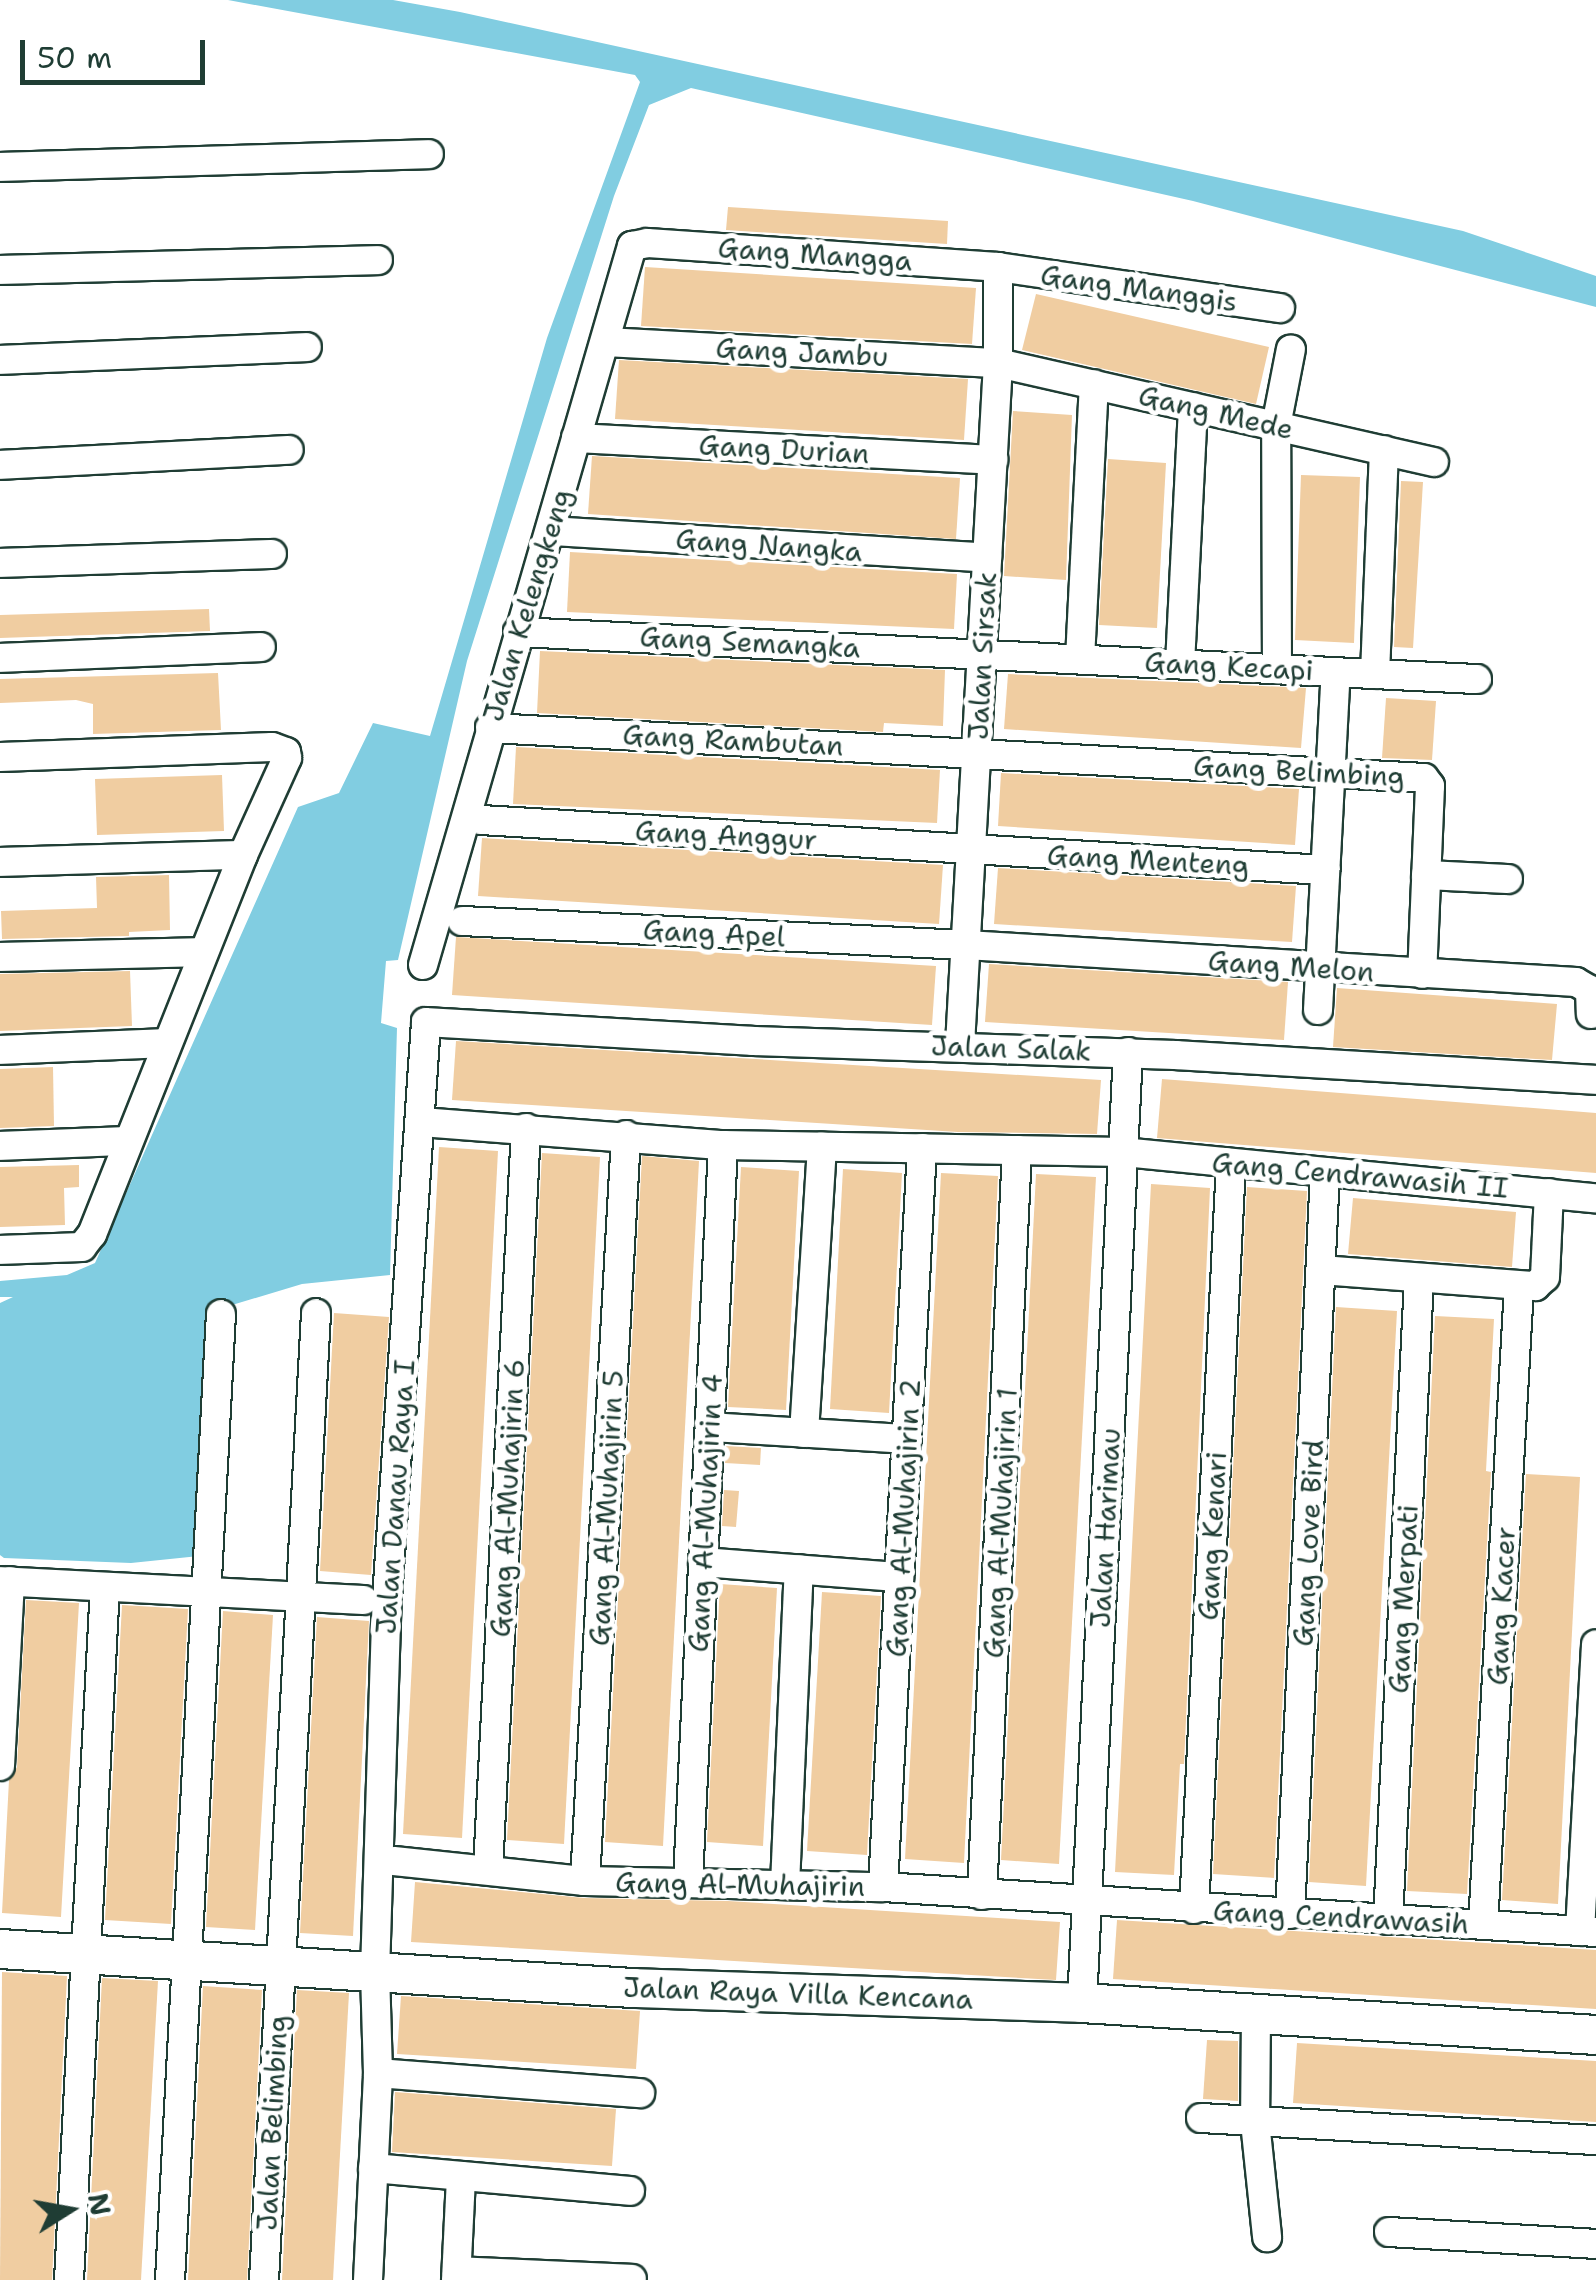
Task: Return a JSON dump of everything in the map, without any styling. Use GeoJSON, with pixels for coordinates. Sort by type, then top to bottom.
{"type":"FeatureCollection","features":[{"type":"Feature","properties":{"kind":"street"},"geometry":{"type":"LineString","coordinates":[[0,167],[429,154]]}},
{"type":"Feature","properties":{"kind":"street","name":"Gang Mangga"},"geometry":{"type":"LineString","coordinates":[[632,246],[647,243],[998,267]]}},
{"type":"Feature","properties":{"kind":"street","name":"Jalan Kelengkeng"},"geometry":{"type":"LineString","coordinates":[[423,965],[632,246]]}},
{"type":"Feature","properties":{"kind":"street"},"geometry":{"type":"LineString","coordinates":[[0,270],[378,260]]}},
{"type":"Feature","properties":{"kind":"street","name":"Gang Manggis"},"geometry":{"type":"LineString","coordinates":[[998,267],[1280,308]]}},
{"type":"Feature","properties":{"kind":"street","name":"Jalan Sirsak"},"geometry":{"type":"LineString","coordinates":[[960,1045],[998,363],[998,267]]}},
{"type":"Feature","properties":{"kind":"street","name":"Gang Jambu"},"geometry":{"type":"LineString","coordinates":[[606,342],[998,363]]}},
{"type":"Feature","properties":{"kind":"street"},"geometry":{"type":"LineString","coordinates":[[0,360],[307,347]]}},
{"type":"Feature","properties":{"kind":"street"},"geometry":{"type":"LineString","coordinates":[[1276,669],[1276,426],[1291,350]]}},
{"type":"Feature","properties":{"kind":"street","name":"Gang Mede"},"geometry":{"type":"LineString","coordinates":[[998,363],[1434,462]]}},
{"type":"Feature","properties":{"kind":"street"},"geometry":{"type":"LineString","coordinates":[[1080,659],[1094,384]]}},
{"type":"Feature","properties":{"kind":"street"},"geometry":{"type":"LineString","coordinates":[[1180,664],[1192,407]]}},
{"type":"Feature","properties":{"kind":"street","name":"Gang Durian"},"geometry":{"type":"LineString","coordinates":[[576,438],[993,460]]}},
{"type":"Feature","properties":{"kind":"street"},"geometry":{"type":"LineString","coordinates":[[0,465],[290,450]]}},
{"type":"Feature","properties":{"kind":"street"},"geometry":{"type":"LineString","coordinates":[[1375,674],[1384,450]]}},
{"type":"Feature","properties":{"kind":"street","name":"Gang Nangka"},"geometry":{"type":"LineString","coordinates":[[551,532],[987,558]]}},
{"type":"Feature","properties":{"kind":"street"},"geometry":{"type":"LineString","coordinates":[[0,564],[272,554]]}},
{"type":"Feature","properties":{"kind":"street","name":"Gang Semangka"},"geometry":{"type":"LineString","coordinates":[[518,632],[982,653]]}},
{"type":"Feature","properties":{"kind":"street"},"geometry":{"type":"LineString","coordinates":[[0,658],[262,648]]}},
{"type":"Feature","properties":{"kind":"street","name":"Gang Kecapi"},"geometry":{"type":"LineString","coordinates":[[982,653],[1477,680]]}},
{"type":"Feature","properties":{"kind":"street"},"geometry":{"type":"LineString","coordinates":[[1318,1010],[1336,672]]}},
{"type":"Feature","properties":{"kind":"street","name":"Gang Rambutan"},"geometry":{"type":"LineString","coordinates":[[490,728],[976,753]]}},
{"type":"Feature","properties":{"kind":"street"},"geometry":{"type":"LineString","coordinates":[[0,757],[280,748],[287,758],[242,856],[126,1140],[92,1234],[82,1247],[0,1250]]}},
{"type":"Feature","properties":{"kind":"street","name":"Gang Belimbing"},"geometry":{"type":"LineString","coordinates":[[976,753],[1424,778],[1430,786],[1422,974]]}},
{"type":"Feature","properties":{"kind":"street","name":"Gang Anggur"},"geometry":{"type":"LineString","coordinates":[[481,820],[971,850]]}},
{"type":"Feature","properties":{"kind":"street","name":"Gang Menteng"},"geometry":{"type":"LineString","coordinates":[[971,850],[1326,870]]}},
{"type":"Feature","properties":{"kind":"street"},"geometry":{"type":"LineString","coordinates":[[0,862],[242,856]]}},
{"type":"Feature","properties":{"kind":"street"},"geometry":{"type":"LineString","coordinates":[[1426,875],[1508,878]]}},
{"type":"Feature","properties":{"kind":"street","name":"Gang Apel"},"geometry":{"type":"LineString","coordinates":[[462,921],[966,945]]}},
{"type":"Feature","properties":{"kind":"street","name":"Gang Melon"},"geometry":{"type":"LineString","coordinates":[[966,945],[1576,982],[1590,990],[1591,1014]]}},
{"type":"Feature","properties":{"kind":"street"},"geometry":{"type":"LineString","coordinates":[[0,957],[204,952]]}},
{"type":"Feature","properties":{"kind":"street","name":"Jalan Salak"},"geometry":{"type":"LineString","coordinates":[[426,1022],[754,1041],[1128,1052],[1596,1080]]}},
{"type":"Feature","properties":{"kind":"street","name":"Jalan Danau Raya I"},"geometry":{"type":"LineString","coordinates":[[368,2280],[378,2073],[375,1972],[387,1599],[426,1022]]}},
{"type":"Feature","properties":{"kind":"street"},"geometry":{"type":"LineString","coordinates":[[0,1050],[166,1043]]}},
{"type":"Feature","properties":{"kind":"street","name":"Jalan Harimau"},"geometry":{"type":"LineString","coordinates":[[1082,2003],[1128,1052]]}},
{"type":"Feature","properties":{"kind":"street","name":"Gang Cendrawasih II"},"geometry":{"type":"LineString","coordinates":[[434,1124],[723,1145],[1123,1152],[1596,1198]]}},
{"type":"Feature","properties":{"kind":"street","name":"Gang Al-Muhajirin 6"},"geometry":{"type":"LineString","coordinates":[[488,1869],[526,1128]]}},
{"type":"Feature","properties":{"kind":"street","name":"Gang Al-Muhajirin 5"},"geometry":{"type":"LineString","coordinates":[[585,1881],[626,1135]]}},
{"type":"Feature","properties":{"kind":"street"},"geometry":{"type":"LineString","coordinates":[[0,1146],[126,1140]]}},
{"type":"Feature","properties":{"kind":"street","name":"Gang Al-Muhajirin 4"},"geometry":{"type":"LineString","coordinates":[[688,1880],[723,1145]]}},
{"type":"Feature","properties":{"kind":"street"},"geometry":{"type":"LineString","coordinates":[[804,1433],[822,1147]]}},
{"type":"Feature","properties":{"kind":"street","name":"Gang Al-Muhajirin 2"},"geometry":{"type":"LineString","coordinates":[[883,1887],[922,1148]]}},
{"type":"Feature","properties":{"kind":"street","name":"Gang Al-Muhajirin 1"},"geometry":{"type":"LineString","coordinates":[[982,1895],[1017,1150]]}},
{"type":"Feature","properties":{"kind":"street","name":"Gang Kenari"},"geometry":{"type":"LineString","coordinates":[[1194,1909],[1231,1163]]}},
{"type":"Feature","properties":{"kind":"street","name":"Gang Love Bird"},"geometry":{"type":"LineString","coordinates":[[1290,1914],[1325,1172]]}},
{"type":"Feature","properties":{"kind":"street"},"geometry":{"type":"LineString","coordinates":[[1320,1270],[1535,1286],[1545,1276],[1549,1193]]}},
{"type":"Feature","properties":{"kind":"street","name":"Gang Merpati"},"geometry":{"type":"LineString","coordinates":[[1388,1920],[1419,1279]]}},
{"type":"Feature","properties":{"kind":"street","name":"Gang Kacer"},"geometry":{"type":"LineString","coordinates":[[1483,1925],[1518,1287]]}},
{"type":"Feature","properties":{"kind":"street","name":"Jalan Belimbing"},"geometry":{"type":"LineString","coordinates":[[264,2280],[316,1313]]}},
{"type":"Feature","properties":{"kind":"street"},"geometry":{"type":"LineString","coordinates":[[170,2280],[221,1314]]}},
{"type":"Feature","properties":{"kind":"street"},"geometry":{"type":"LineString","coordinates":[[710,1426],[907,1439]]}},
{"type":"Feature","properties":{"kind":"street"},"geometry":{"type":"LineString","coordinates":[[703,1562],[900,1577]]}},
{"type":"Feature","properties":{"kind":"street"},"geometry":{"type":"LineString","coordinates":[[785,1884],[799,1569]]}},
{"type":"Feature","properties":{"kind":"street"},"geometry":{"type":"LineString","coordinates":[[0,1766],[5,1581],[364,1600]]}},
{"type":"Feature","properties":{"kind":"street"},"geometry":{"type":"LineString","coordinates":[[69,2280],[105,1587]]}},
{"type":"Feature","properties":{"kind":"street"},"geometry":{"type":"LineString","coordinates":[[1588,1932],[1596,1644]]}},
{"type":"Feature","properties":{"kind":"street","name":"Gang Al-Muhajirin"},"geometry":{"type":"LineString","coordinates":[[394,1862],[585,1881],[688,1880],[883,1887],[1087,1903]]}},
{"type":"Feature","properties":{"kind":"street","name":"Gang Cendrawasih"},"geometry":{"type":"LineString","coordinates":[[1087,1903],[1588,1932]]}},
{"type":"Feature","properties":{"kind":"street","name":"Jalan Raya Villa Kencana"},"geometry":{"type":"LineString","coordinates":[[0,1949],[632,1988],[1082,2003],[1596,2035]]}},
{"type":"Feature","properties":{"kind":"street"},"geometry":{"type":"LineString","coordinates":[[1256,2014],[1256,2122],[1267,2238]]}},
{"type":"Feature","properties":{"kind":"street"},"geometry":{"type":"LineString","coordinates":[[378,2073],[640,2093]]}},
{"type":"Feature","properties":{"kind":"street"},"geometry":{"type":"LineString","coordinates":[[1202,2118],[1596,2140]]}},
{"type":"Feature","properties":{"kind":"street"},"geometry":{"type":"LineString","coordinates":[[374,2168],[630,2190]]}},
{"type":"Feature","properties":{"kind":"street"},"geometry":{"type":"LineString","coordinates":[[461,2176],[456,2276],[632,2279]]}},
{"type":"Feature","properties":{"kind":"street"},"geometry":{"type":"LineString","coordinates":[[1389,2232],[1596,2244]]}},
{"type":"Feature","properties":{"kind":"water"},"geometry":{"type":"Polygon","coordinates":[[[228,0],[393,0],[460,12],[1463,231],[1596,276],[1596,307],[1193,201],[691,88],[649,105],[614,196],[467,661],[398,960],[386,961],[381,1023],[397,1028],[390,1275],[302,1284],[232,1305],[214,1531],[199,1556],[131,1563],[4,1558],[0,1555],[0,1303],[13,1297],[0,1297],[0,1281],[67,1275],[95,1263],[298,807],[339,793],[373,723],[430,736],[547,338],[640,82],[635,75],[228,0]]]}},
{"type":"Feature","properties":{"kind":"building"},"geometry":{"type":"Polygon","coordinates":[[[728,207],[948,221],[947,244],[726,230],[728,207]]]}},
{"type":"Feature","properties":{"kind":"building"},"geometry":{"type":"Polygon","coordinates":[[[645,267],[976,288],[972,344],[641,326],[645,267]]]}},
{"type":"Feature","properties":{"kind":"building"},"geometry":{"type":"Polygon","coordinates":[[[1036,294],[1269,347],[1256,404],[1022,350],[1036,294]]]}},
{"type":"Feature","properties":{"kind":"building"},"geometry":{"type":"Polygon","coordinates":[[[619,360],[968,379],[964,440],[615,419],[619,360]]]}},
{"type":"Feature","properties":{"kind":"building"},"geometry":{"type":"Polygon","coordinates":[[[1013,411],[1072,415],[1066,580],[1004,576],[1013,411]]]}},
{"type":"Feature","properties":{"kind":"building"},"geometry":{"type":"Polygon","coordinates":[[[592,456],[960,478],[956,539],[588,514],[592,456]]]}},
{"type":"Feature","properties":{"kind":"building"},"geometry":{"type":"Polygon","coordinates":[[[1108,459],[1166,463],[1157,628],[1099,625],[1108,459]]]}},
{"type":"Feature","properties":{"kind":"building"},"geometry":{"type":"Polygon","coordinates":[[[1301,475],[1360,477],[1354,643],[1295,640],[1301,475]]]}},
{"type":"Feature","properties":{"kind":"building"},"geometry":{"type":"Polygon","coordinates":[[[1401,481],[1423,482],[1413,648],[1394,647],[1401,481]]]}},
{"type":"Feature","properties":{"kind":"building"},"geometry":{"type":"Polygon","coordinates":[[[570,552],[957,574],[954,629],[567,612],[570,552]]]}},
{"type":"Feature","properties":{"kind":"building"},"geometry":{"type":"Polygon","coordinates":[[[209,609],[210,631],[0,638],[0,615],[209,609]]]}},
{"type":"Feature","properties":{"kind":"building"},"geometry":{"type":"Polygon","coordinates":[[[540,651],[945,670],[943,726],[884,723],[883,732],[537,713],[540,651]]]}},
{"type":"Feature","properties":{"kind":"building"},"geometry":{"type":"Polygon","coordinates":[[[218,673],[221,730],[93,734],[93,704],[76,700],[0,703],[0,679],[218,673]]]}},
{"type":"Feature","properties":{"kind":"building"},"geometry":{"type":"Polygon","coordinates":[[[1008,674],[1306,688],[1301,748],[1004,729],[1008,674]]]}},
{"type":"Feature","properties":{"kind":"building"},"geometry":{"type":"Polygon","coordinates":[[[1386,698],[1436,701],[1432,760],[1382,758],[1386,698]]]}},
{"type":"Feature","properties":{"kind":"building"},"geometry":{"type":"Polygon","coordinates":[[[516,747],[940,770],[937,823],[513,804],[516,747]]]}},
{"type":"Feature","properties":{"kind":"building"},"geometry":{"type":"Polygon","coordinates":[[[1001,773],[1299,789],[1295,845],[998,826],[1001,773]]]}},
{"type":"Feature","properties":{"kind":"building"},"geometry":{"type":"Polygon","coordinates":[[[222,775],[224,831],[97,835],[95,779],[222,775]]]}},
{"type":"Feature","properties":{"kind":"building"},"geometry":{"type":"Polygon","coordinates":[[[482,838],[943,865],[939,924],[478,896],[482,838]]]}},
{"type":"Feature","properties":{"kind":"building"},"geometry":{"type":"Polygon","coordinates":[[[998,868],[1296,886],[1292,942],[994,924],[998,868]]]}},
{"type":"Feature","properties":{"kind":"building"},"geometry":{"type":"Polygon","coordinates":[[[169,875],[170,930],[129,932],[129,936],[2,939],[1,911],[97,908],[96,877],[169,875]]]}},
{"type":"Feature","properties":{"kind":"building"},"geometry":{"type":"Polygon","coordinates":[[[456,937],[936,966],[932,1025],[452,995],[456,937]]]}},
{"type":"Feature","properties":{"kind":"building"},"geometry":{"type":"Polygon","coordinates":[[[989,964],[1288,982],[1284,1040],[985,1022],[989,964]]]}},
{"type":"Feature","properties":{"kind":"building"},"geometry":{"type":"Polygon","coordinates":[[[130,971],[132,1026],[0,1031],[0,974],[130,971]]]}},
{"type":"Feature","properties":{"kind":"building"},"geometry":{"type":"Polygon","coordinates":[[[1337,988],[1557,1004],[1552,1060],[1333,1047],[1337,988]]]}},
{"type":"Feature","properties":{"kind":"building"},"geometry":{"type":"Polygon","coordinates":[[[456,1041],[1101,1080],[1097,1134],[958,1132],[452,1100],[456,1041]]]}},
{"type":"Feature","properties":{"kind":"building"},"geometry":{"type":"Polygon","coordinates":[[[53,1067],[54,1126],[0,1128],[0,1069],[53,1067]]]}},
{"type":"Feature","properties":{"kind":"building"},"geometry":{"type":"Polygon","coordinates":[[[1162,1079],[1596,1113],[1596,1173],[1157,1138],[1162,1079]]]}},
{"type":"Feature","properties":{"kind":"building"},"geometry":{"type":"Polygon","coordinates":[[[439,1147],[498,1151],[462,1838],[403,1834],[439,1147]]]}},
{"type":"Feature","properties":{"kind":"building"},"geometry":{"type":"Polygon","coordinates":[[[542,1153],[600,1157],[564,1844],[507,1840],[542,1153]]]}},
{"type":"Feature","properties":{"kind":"building"},"geometry":{"type":"Polygon","coordinates":[[[642,1156],[699,1161],[663,1846],[605,1842],[642,1156]]]}},
{"type":"Feature","properties":{"kind":"building"},"geometry":{"type":"Polygon","coordinates":[[[79,1165],[79,1187],[64,1188],[65,1225],[0,1227],[0,1167],[79,1165]]]}},
{"type":"Feature","properties":{"kind":"building"},"geometry":{"type":"Polygon","coordinates":[[[741,1167],[799,1171],[786,1410],[728,1407],[741,1167]]]}},
{"type":"Feature","properties":{"kind":"building"},"geometry":{"type":"Polygon","coordinates":[[[843,1169],[902,1173],[889,1413],[830,1409],[843,1169]]]}},
{"type":"Feature","properties":{"kind":"building"},"geometry":{"type":"Polygon","coordinates":[[[941,1173],[998,1176],[964,1863],[905,1859],[941,1173]]]}},
{"type":"Feature","properties":{"kind":"building"},"geometry":{"type":"Polygon","coordinates":[[[1036,1174],[1096,1177],[1059,1864],[1001,1860],[1036,1174]]]}},
{"type":"Feature","properties":{"kind":"building"},"geometry":{"type":"Polygon","coordinates":[[[1151,1184],[1210,1188],[1184,1764],[1180,1764],[1174,1875],[1115,1872],[1151,1184]]]}},
{"type":"Feature","properties":{"kind":"building"},"geometry":{"type":"Polygon","coordinates":[[[1247,1187],[1307,1191],[1274,1878],[1213,1874],[1247,1187]]]}},
{"type":"Feature","properties":{"kind":"building"},"geometry":{"type":"Polygon","coordinates":[[[1353,1198],[1516,1212],[1512,1267],[1348,1254],[1353,1198]]]}},
{"type":"Feature","properties":{"kind":"building"},"geometry":{"type":"Polygon","coordinates":[[[1336,1307],[1397,1311],[1366,1886],[1309,1882],[1336,1307]]]}},
{"type":"Feature","properties":{"kind":"building"},"geometry":{"type":"Polygon","coordinates":[[[334,1313],[389,1317],[371,1575],[320,1571],[334,1313]]]}},
{"type":"Feature","properties":{"kind":"building"},"geometry":{"type":"Polygon","coordinates":[[[1435,1316],[1494,1319],[1486,1471],[1491,1472],[1467,1894],[1407,1891],[1435,1316]]]}},
{"type":"Feature","properties":{"kind":"building"},"geometry":{"type":"Polygon","coordinates":[[[726,1446],[761,1448],[760,1465],[725,1463],[726,1446]]]}},
{"type":"Feature","properties":{"kind":"building"},"geometry":{"type":"Polygon","coordinates":[[[1526,1474],[1580,1477],[1558,1904],[1502,1900],[1526,1474]]]}},
{"type":"Feature","properties":{"kind":"building"},"geometry":{"type":"Polygon","coordinates":[[[724,1490],[739,1491],[736,1527],[722,1526],[724,1490]]]}},
{"type":"Feature","properties":{"kind":"building"},"geometry":{"type":"Polygon","coordinates":[[[720,1584],[777,1588],[763,1846],[707,1842],[720,1584]]]}},
{"type":"Feature","properties":{"kind":"building"},"geometry":{"type":"Polygon","coordinates":[[[822,1592],[881,1596],[867,1855],[807,1851],[822,1592]]]}},
{"type":"Feature","properties":{"kind":"building"},"geometry":{"type":"Polygon","coordinates":[[[26,1600],[79,1603],[61,1917],[2,1913],[9,1780],[17,1767],[26,1600]]]}},
{"type":"Feature","properties":{"kind":"building"},"geometry":{"type":"Polygon","coordinates":[[[122,1605],[188,1609],[171,1924],[105,1920],[122,1605]]]}},
{"type":"Feature","properties":{"kind":"building"},"geometry":{"type":"Polygon","coordinates":[[[223,1611],[273,1615],[255,1930],[206,1927],[223,1611]]]}},
{"type":"Feature","properties":{"kind":"building"},"geometry":{"type":"Polygon","coordinates":[[[317,1617],[369,1621],[353,1936],[300,1933],[317,1617]]]}},
{"type":"Feature","properties":{"kind":"building"},"geometry":{"type":"Polygon","coordinates":[[[415,1882],[584,1898],[728,1901],[1060,1922],[1056,1980],[411,1942],[415,1882]]]}},
{"type":"Feature","properties":{"kind":"building"},"geometry":{"type":"Polygon","coordinates":[[[1117,1920],[1596,1950],[1596,2009],[1113,1979],[1117,1920]]]}},
{"type":"Feature","properties":{"kind":"building"},"geometry":{"type":"Polygon","coordinates":[[[2,1972],[67,1976],[52,2280],[0,2280],[2,1972]]]}},
{"type":"Feature","properties":{"kind":"building"},"geometry":{"type":"Polygon","coordinates":[[[102,1978],[158,1981],[141,2280],[87,2280],[102,1978]]]}},
{"type":"Feature","properties":{"kind":"building"},"geometry":{"type":"Polygon","coordinates":[[[203,1986],[262,1990],[247,2280],[188,2280],[203,1986]]]}},
{"type":"Feature","properties":{"kind":"building"},"geometry":{"type":"Polygon","coordinates":[[[297,1990],[349,1993],[333,2280],[282,2280],[297,1990]]]}},
{"type":"Feature","properties":{"kind":"building"},"geometry":{"type":"Polygon","coordinates":[[[401,1996],[640,2011],[636,2069],[397,2054],[401,1996]]]}},
{"type":"Feature","properties":{"kind":"building"},"geometry":{"type":"Polygon","coordinates":[[[1207,2040],[1238,2041],[1238,2101],[1203,2099],[1207,2040]]]}},
{"type":"Feature","properties":{"kind":"building"},"geometry":{"type":"Polygon","coordinates":[[[1297,2043],[1596,2061],[1596,2122],[1293,2103],[1297,2043]]]}},
{"type":"Feature","properties":{"kind":"building"},"geometry":{"type":"Polygon","coordinates":[[[395,2092],[616,2109],[612,2166],[392,2152],[395,2092]]]}}]}
